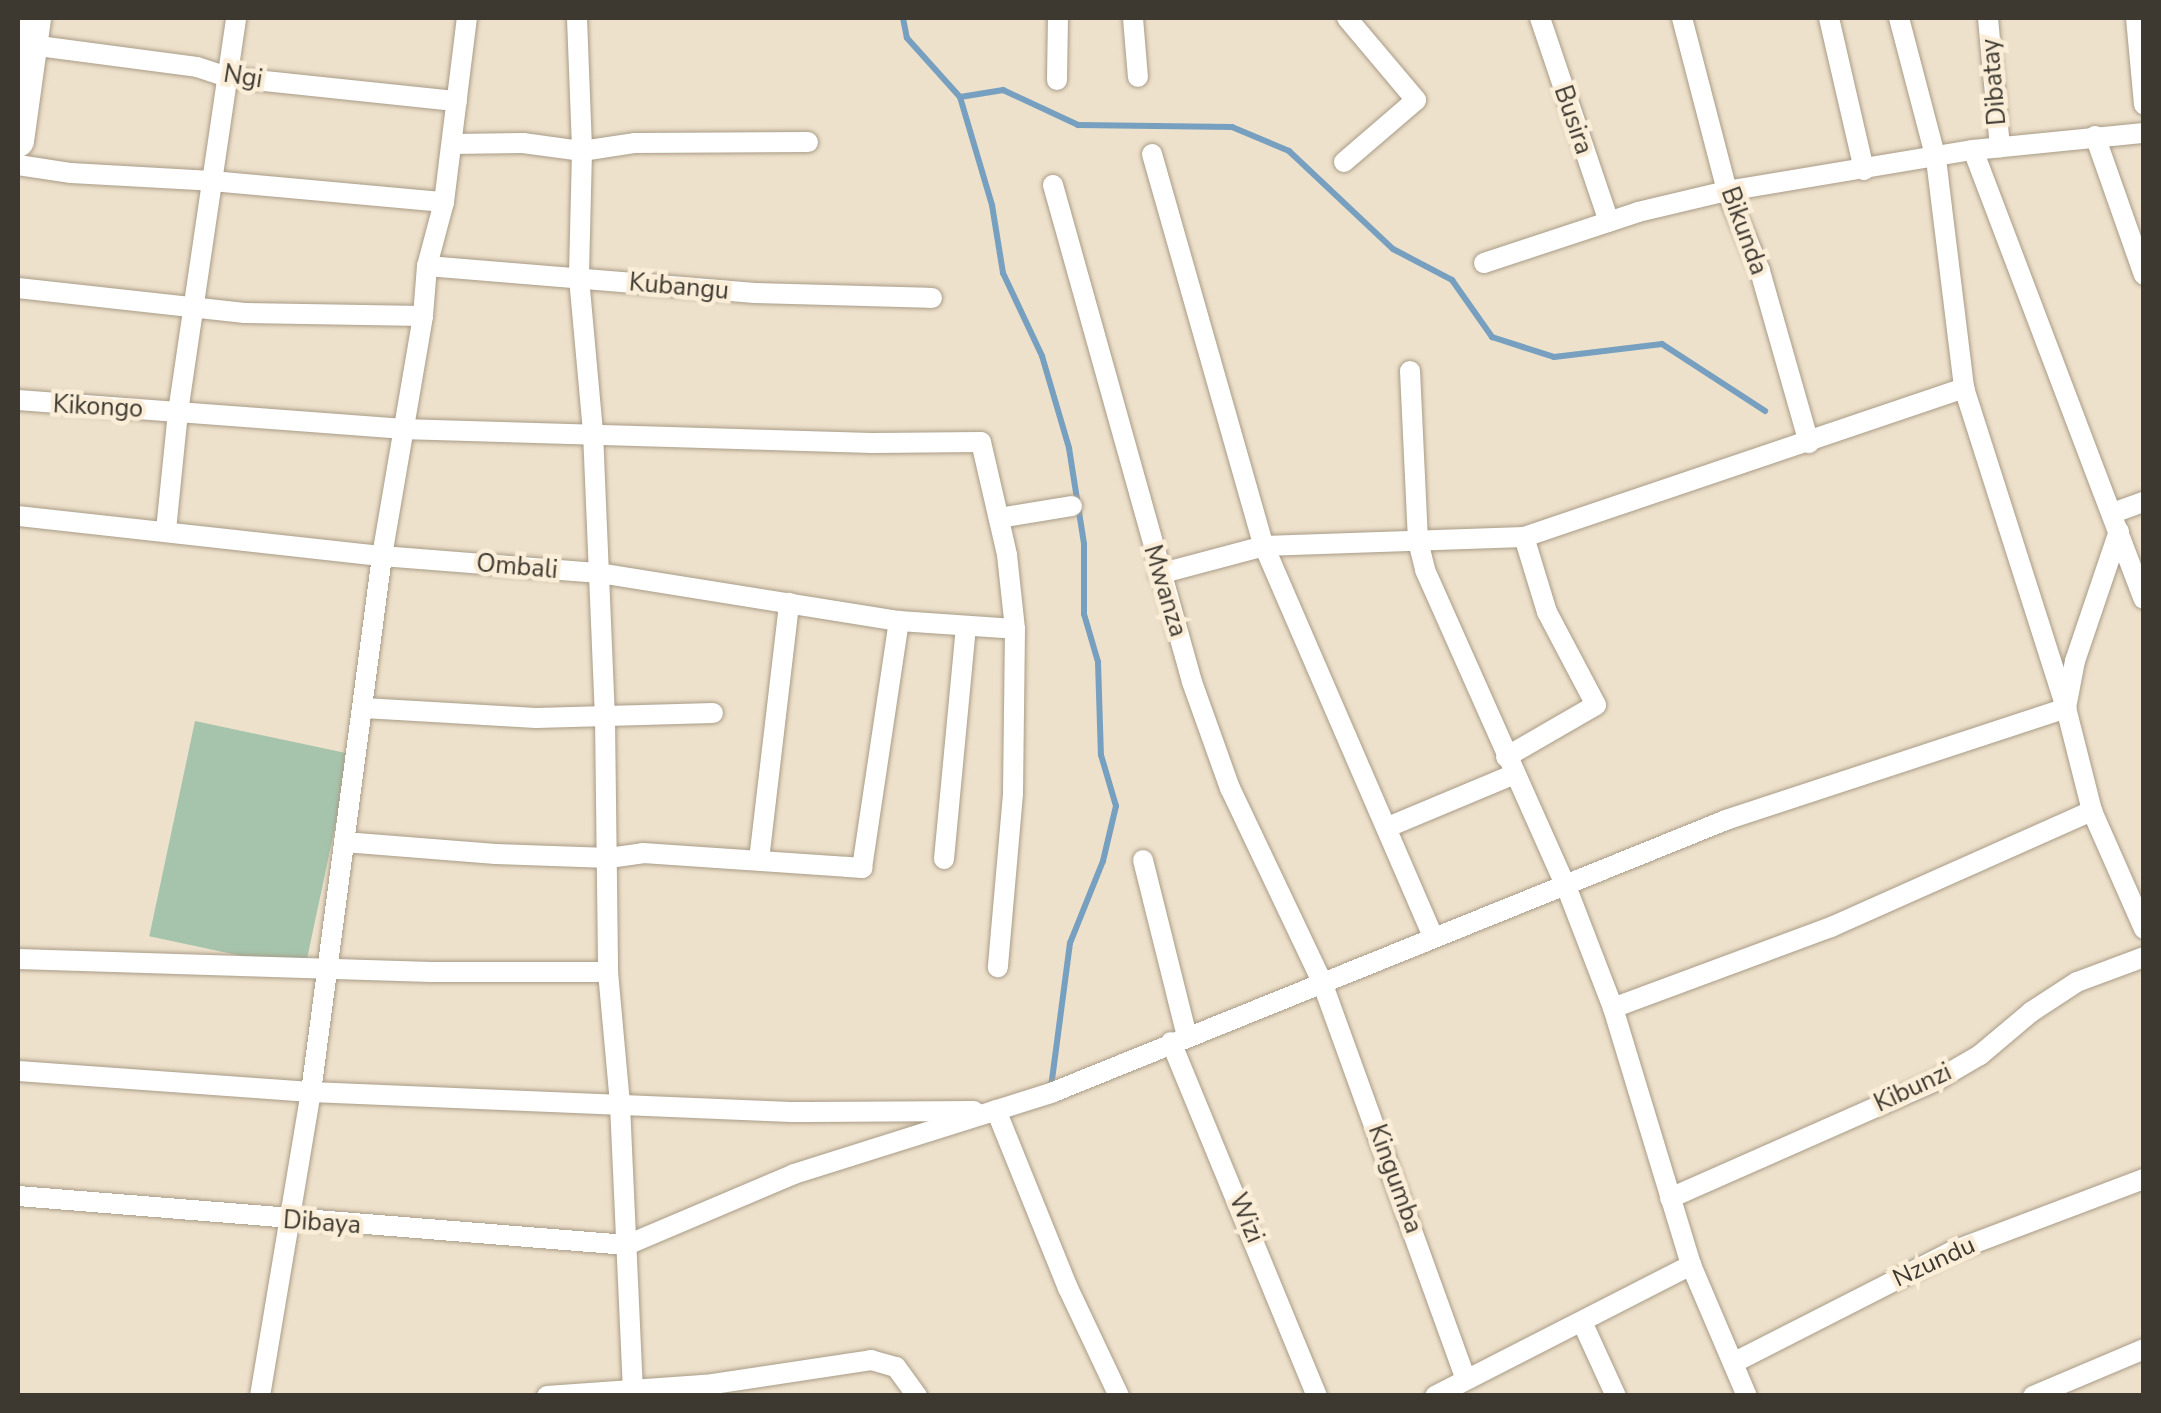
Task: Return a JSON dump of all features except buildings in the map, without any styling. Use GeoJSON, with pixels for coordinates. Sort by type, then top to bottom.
{"type":"FeatureCollection","features":[{"type":"Feature","properties":{"kind":"highway"},"geometry":{"type":"LineString","coordinates":[[18,141],[33,31]]}},
{"type":"Feature","properties":{"kind":"street"},"geometry":{"type":"LineString","coordinates":[[166,530],[178,412],[236,18]]}},
{"type":"Feature","properties":{"kind":"street"},"geometry":{"type":"LineString","coordinates":[[260,1396],[286,1220],[312,1092],[382,556],[423,316],[427,266],[444,202],[467,18]]}},
{"type":"Feature","properties":{"kind":"street"},"geometry":{"type":"LineString","coordinates":[[577,18],[582,151],[578,278],[593,432],[609,858],[608,972],[620,1105],[633,1393]]}},
{"type":"Feature","properties":{"kind":"street"},"geometry":{"type":"LineString","coordinates":[[1057,80],[1058,18]]}},
{"type":"Feature","properties":{"kind":"street"},"geometry":{"type":"LineString","coordinates":[[1133,18],[1138,76]]}},
{"type":"Feature","properties":{"kind":"street"},"geometry":{"type":"LineString","coordinates":[[1344,162],[1416,100],[1348,18]]}},
{"type":"Feature","properties":{"kind":"street","name":"Busira"},"geometry":{"type":"LineString","coordinates":[[1540,18],[1608,222]]}},
{"type":"Feature","properties":{"kind":"street","name":"Bikunda"},"geometry":{"type":"LineString","coordinates":[[1682,18],[1728,191],[1760,271],[1809,443]]}},
{"type":"Feature","properties":{"kind":"street"},"geometry":{"type":"LineString","coordinates":[[1830,18],[1864,170]]}},
{"type":"Feature","properties":{"kind":"street"},"geometry":{"type":"LineString","coordinates":[[1899,18],[1936,159],[1964,388],[2066,708],[2092,810],[2144,929]]}},
{"type":"Feature","properties":{"kind":"street","name":"Dibatay"},"geometry":{"type":"LineString","coordinates":[[1988,18],[2000,147]]}},
{"type":"Feature","properties":{"kind":"street"},"geometry":{"type":"LineString","coordinates":[[2136,18],[2144,105]]}},
{"type":"Feature","properties":{"kind":"street","name":"Ngi"},"geometry":{"type":"LineString","coordinates":[[33,31],[197,67],[227,78],[457,101]]}},
{"type":"Feature","properties":{"kind":"street"},"geometry":{"type":"LineString","coordinates":[[1484,263],[1608,222],[1728,191],[1973,150],[2144,133]]}},
{"type":"Feature","properties":{"kind":"street"},"geometry":{"type":"LineString","coordinates":[[2095,136],[2137,240],[2144,276]]}},
{"type":"Feature","properties":{"kind":"street"},"geometry":{"type":"LineString","coordinates":[[452,144],[523,144],[582,151],[635,143],[808,142]]}},
{"type":"Feature","properties":{"kind":"street"},"geometry":{"type":"LineString","coordinates":[[1973,150],[2144,599]]}},
{"type":"Feature","properties":{"kind":"street"},"geometry":{"type":"LineString","coordinates":[[1152,154],[1264,546],[1434,938]]}},
{"type":"Feature","properties":{"kind":"street"},"geometry":{"type":"LineString","coordinates":[[18,165],[71,173],[212,180],[444,202]]}},
{"type":"Feature","properties":{"kind":"street","name":"Mwanza"},"geometry":{"type":"LineString","coordinates":[[1053,185],[1158,574],[1230,788],[1322,982]]}},
{"type":"Feature","properties":{"kind":"street","name":"Kubangu"},"geometry":{"type":"LineString","coordinates":[[427,266],[755,293],[932,298]]}},
{"type":"Feature","properties":{"kind":"street"},"geometry":{"type":"LineString","coordinates":[[18,288],[196,308],[423,316]]}},
{"type":"Feature","properties":{"kind":"street"},"geometry":{"type":"LineString","coordinates":[[1410,371],[1418,541],[1425,570],[1566,886],[1612,1008],[1691,1265],[1747,1396]]}},
{"type":"Feature","properties":{"kind":"street"},"geometry":{"type":"LineString","coordinates":[[1158,574],[1264,546],[1524,536],[1964,388]]}},
{"type":"Feature","properties":{"kind":"street","name":"Kikongo"},"geometry":{"type":"LineString","coordinates":[[18,400],[402,429],[872,443],[977,440],[983,446],[999,518]]}},
{"type":"Feature","properties":{"kind":"street"},"geometry":{"type":"LineString","coordinates":[[2066,708],[2075,660],[2116,522],[2144,502]]}},
{"type":"Feature","properties":{"kind":"street"},"geometry":{"type":"LineString","coordinates":[[998,967],[1013,794],[1015,629],[999,518],[1072,506]]}},
{"type":"Feature","properties":{"kind":"street","name":"Ombali"},"geometry":{"type":"LineString","coordinates":[[18,516],[382,556],[599,574],[899,621],[1015,629]]}},
{"type":"Feature","properties":{"kind":"street"},"geometry":{"type":"LineString","coordinates":[[1388,826],[1510,766],[1596,704],[1548,612],[1524,536]]}},
{"type":"Feature","properties":{"kind":"street"},"geometry":{"type":"LineString","coordinates":[[759,860],[788,603]]}},
{"type":"Feature","properties":{"kind":"street"},"geometry":{"type":"LineString","coordinates":[[344,842],[609,858],[643,853],[862,868],[899,621]]}},
{"type":"Feature","properties":{"kind":"street"},"geometry":{"type":"LineString","coordinates":[[944,858],[966,627]]}},
{"type":"Feature","properties":{"kind":"street"},"geometry":{"type":"LineString","coordinates":[[364,708],[415,714],[605,718],[713,713]]}},
{"type":"Feature","properties":{"kind":"street"},"geometry":{"type":"LineString","coordinates":[[627,1244],[794,1174],[1051,1093],[1726,820],[2066,708]]}},
{"type":"Feature","properties":{"kind":"street"},"geometry":{"type":"LineString","coordinates":[[1612,1008],[1831,927],[2092,810]]}},
{"type":"Feature","properties":{"kind":"street","name":"Wizi"},"geometry":{"type":"LineString","coordinates":[[1142,860],[1179,1039],[1316,1396]]}},
{"type":"Feature","properties":{"kind":"street","name":"Kibunzi"},"geometry":{"type":"LineString","coordinates":[[1670,1198],[1937,1080],[1980,1055],[2031,1012],[2077,982],[2144,957]]}},
{"type":"Feature","properties":{"kind":"street"},"geometry":{"type":"LineString","coordinates":[[18,958],[432,972],[608,972]]}},
{"type":"Feature","properties":{"kind":"street","name":"Kingumba"},"geometry":{"type":"LineString","coordinates":[[1322,982],[1465,1377]]}},
{"type":"Feature","properties":{"kind":"street"},"geometry":{"type":"LineString","coordinates":[[18,1071],[312,1092],[790,1112],[996,1110]]}},
{"type":"Feature","properties":{"kind":"street"},"geometry":{"type":"LineString","coordinates":[[996,1110],[1068,1288],[1119,1396]]}},
{"type":"Feature","properties":{"kind":"street","name":"Nzundu"},"geometry":{"type":"LineString","coordinates":[[1733,1363],[1953,1251],[2144,1179]]}},
{"type":"Feature","properties":{"kind":"street","name":"Dibaya"},"geometry":{"type":"LineString","coordinates":[[18,1196],[627,1244]]}},
{"type":"Feature","properties":{"kind":"street"},"geometry":{"type":"LineString","coordinates":[[1439,1395],[1465,1377],[1582,1324],[1691,1265]]}},
{"type":"Feature","properties":{"kind":"street"},"geometry":{"type":"LineString","coordinates":[[1582,1324],[1616,1396]]}},
{"type":"Feature","properties":{"kind":"street"},"geometry":{"type":"LineString","coordinates":[[2033,1396],[2144,1349]]}},
{"type":"Feature","properties":{"kind":"street"},"geometry":{"type":"LineString","coordinates":[[547,1396],[633,1393],[871,1360],[896,1367],[917,1396]]}},
{"type":"Feature","properties":{"kind":"green space"},"geometry":{"type":"Polygon","coordinates":[[[195,721],[351,754],[305,969],[149,936],[195,721]]]}},
{"type":"Feature","properties":{"kind":"waterway"},"geometry":{"type":"LineString","coordinates":[[903,18],[907,38],[960,97],[1003,90],[1078,125],[1232,127],[1289,151],[1393,249],[1452,280],[1492,337],[1554,357],[1662,344],[1765,411]]}},
{"type":"Feature","properties":{"kind":"waterway"},"geometry":{"type":"LineString","coordinates":[[960,97],[992,205],[1003,273],[1042,356],[1069,448],[1084,544],[1084,614],[1098,662],[1101,755],[1116,806],[1103,861],[1070,943],[1051,1088]]}}]}
